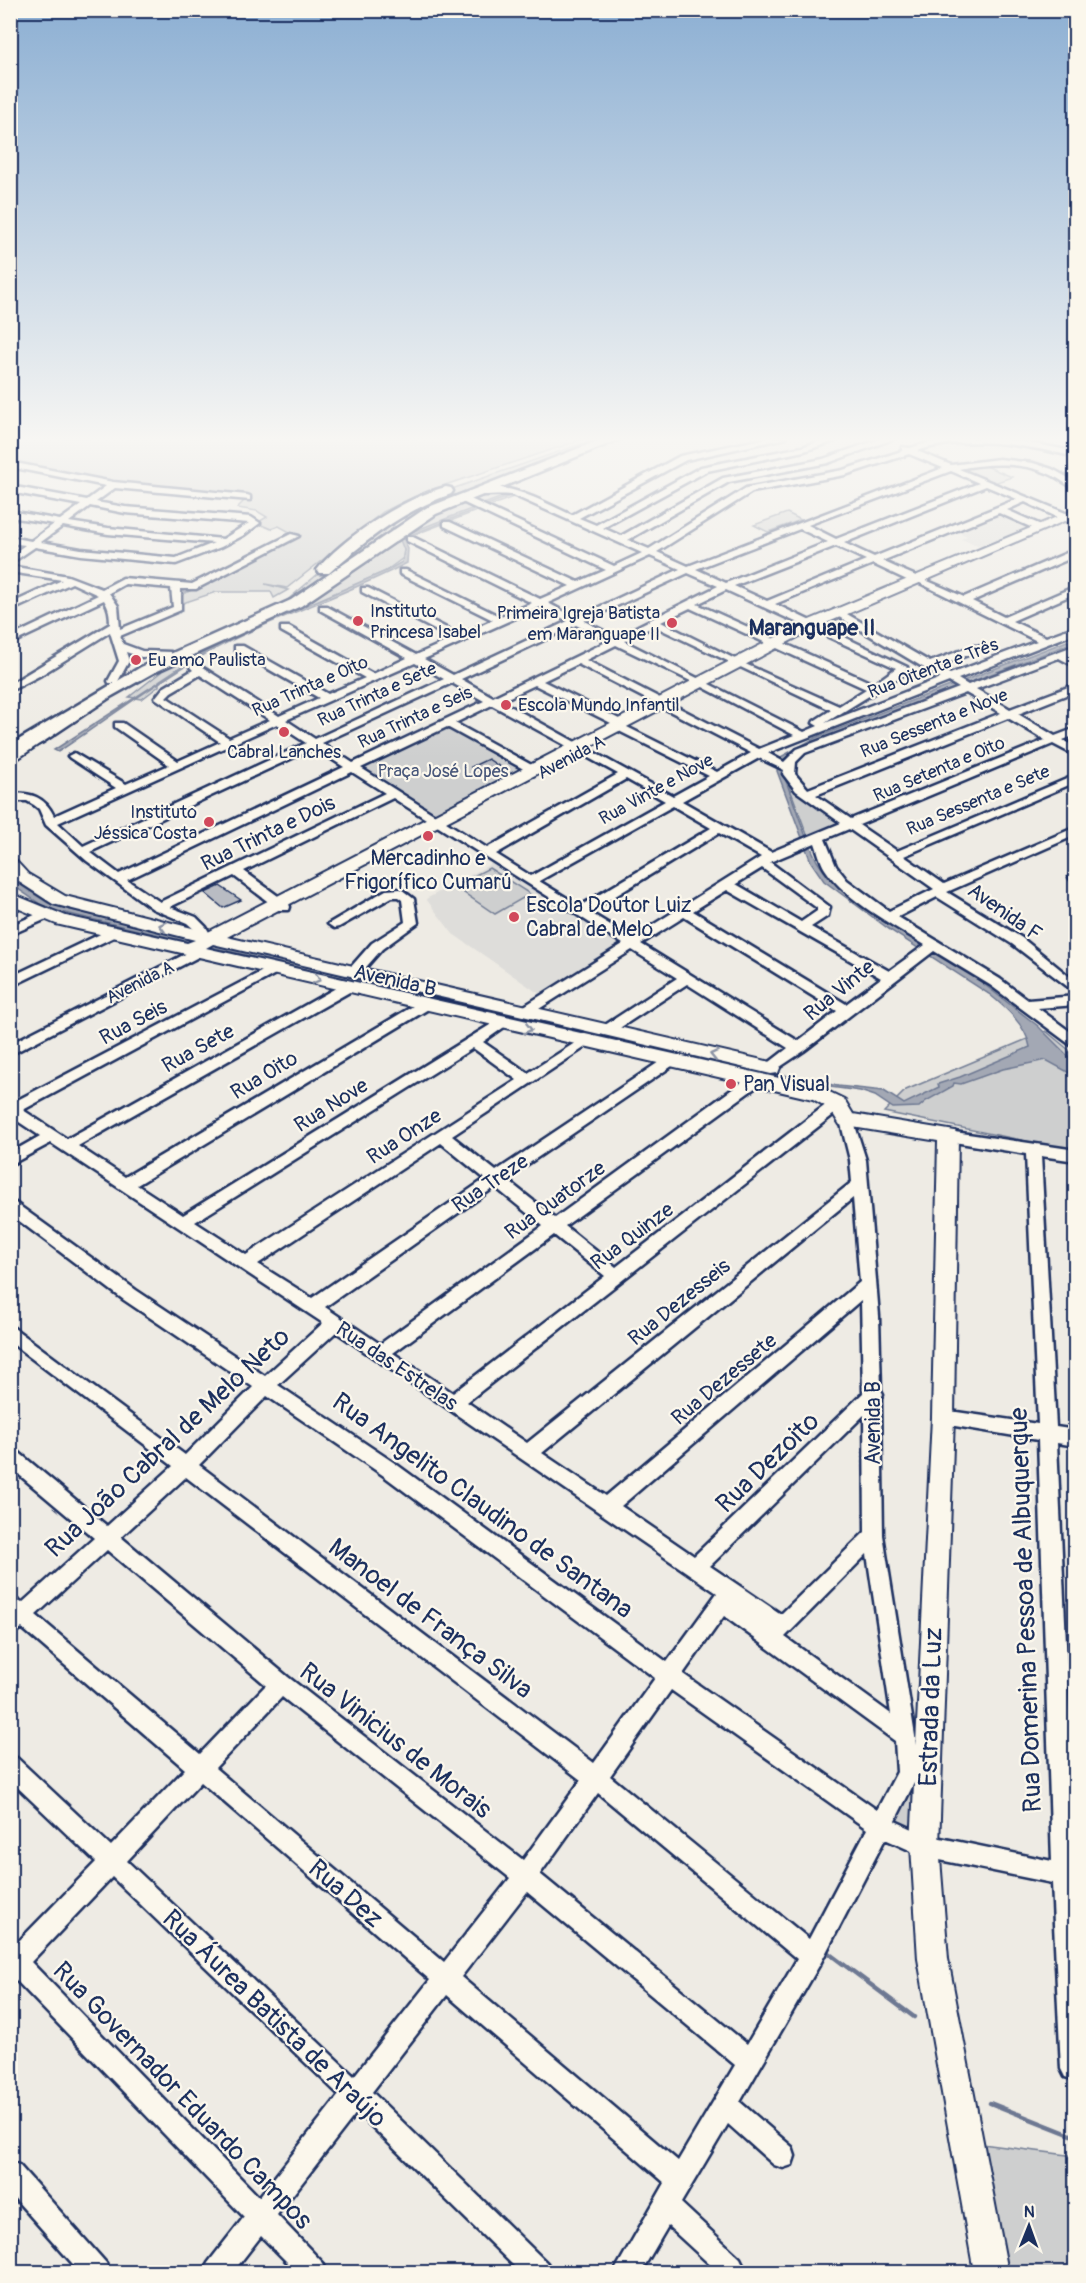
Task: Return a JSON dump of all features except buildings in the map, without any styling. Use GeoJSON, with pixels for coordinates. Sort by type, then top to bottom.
{"type":"FeatureCollection","features":[{"type":"Feature","properties":{"kind":"highway"},"geometry":{"type":"LineString","coordinates":[[10,743],[113,681],[279,604],[309,583],[353,545]]}},
{"type":"Feature","properties":{"kind":"highway"},"geometry":{"type":"LineString","coordinates":[[10,752],[37,738],[106,693],[147,670],[296,603],[390,545]]}},
{"type":"Feature","properties":{"kind":"main road","name":"Avenida A"},"geometry":{"type":"LineString","coordinates":[[205,944],[815,625],[998,545]]}},
{"type":"Feature","properties":{"kind":"main road","name":"Avenida A"},"geometry":{"type":"LineString","coordinates":[[917,580],[1004,545]]}},
{"type":"Feature","properties":{"kind":"main road"},"geometry":{"type":"LineString","coordinates":[[10,759],[37,738]]}},
{"type":"Feature","properties":{"kind":"main road","name":"Avenida A"},"geometry":{"type":"LineString","coordinates":[[440,822],[533,770],[579,749]]}},
{"type":"Feature","properties":{"kind":"main road","name":"Avenida B"},"geometry":{"type":"LineString","coordinates":[[10,864],[22,877],[59,900],[205,944],[274,969],[352,979],[425,1005],[819,1095],[842,1112]]}},
{"type":"Feature","properties":{"kind":"main road","name":"Avenida B"},"geometry":{"type":"LineString","coordinates":[[10,898],[46,914],[113,932],[205,944],[352,979],[526,1011],[770,1068]]}},
{"type":"Feature","properties":{"kind":"main road"},"geometry":{"type":"LineString","coordinates":[[754,1080],[770,1068]]}},
{"type":"Feature","properties":{"kind":"main road"},"geometry":{"type":"LineString","coordinates":[[842,1112],[948,1136]]}},
{"type":"Feature","properties":{"kind":"main road","name":"Estrada da Luz"},"geometry":{"type":"LineString","coordinates":[[948,1136],[943,1416],[924,1846],[933,1959],[991,2272]]}},
{"type":"Feature","properties":{"kind":"street"},"geometry":{"type":"LineString","coordinates":[[10,561],[33,545]]}},
{"type":"Feature","properties":{"kind":"street"},"geometry":{"type":"LineString","coordinates":[[37,545],[81,552],[176,561],[215,545]]}},
{"type":"Feature","properties":{"kind":"street"},"geometry":{"type":"LineString","coordinates":[[10,641],[123,581],[196,586],[277,545]]}},
{"type":"Feature","properties":{"kind":"street"},"geometry":{"type":"LineString","coordinates":[[421,545],[802,735],[837,709],[902,670],[898,665],[815,625],[631,545]]}},
{"type":"Feature","properties":{"kind":"street"},"geometry":{"type":"LineString","coordinates":[[490,545],[578,586]]}},
{"type":"Feature","properties":{"kind":"street"},"geometry":{"type":"LineString","coordinates":[[563,545],[614,570]]}},
{"type":"Feature","properties":{"kind":"street","name":"Rua Trinta e Oito"},"geometry":{"type":"LineString","coordinates":[[50,822],[502,621],[614,570],[662,545]]}},
{"type":"Feature","properties":{"kind":"street","name":"Rua Trinta e Sete"},"geometry":{"type":"LineString","coordinates":[[82,851],[744,545]]}},
{"type":"Feature","properties":{"kind":"street","name":"Rua Trinta e Seis"},"geometry":{"type":"LineString","coordinates":[[118,879],[618,641],[726,586],[828,545]]}},
{"type":"Feature","properties":{"kind":"street"},"geometry":{"type":"LineString","coordinates":[[839,545],[1005,620],[1047,642]]}},
{"type":"Feature","properties":{"kind":"street"},"geometry":{"type":"LineString","coordinates":[[767,604],[910,545]]}},
{"type":"Feature","properties":{"kind":"street"},"geometry":{"type":"LineString","coordinates":[[964,601],[1076,552]]}},
{"type":"Feature","properties":{"kind":"street"},"geometry":{"type":"LineString","coordinates":[[10,568],[70,580],[91,586],[104,593],[113,606],[115,630],[124,661],[113,681]]}},
{"type":"Feature","properties":{"kind":"street"},"geometry":{"type":"LineString","coordinates":[[10,577],[24,571]]}},
{"type":"Feature","properties":{"kind":"street"},"geometry":{"type":"LineString","coordinates":[[403,572],[502,621]]}},
{"type":"Feature","properties":{"kind":"street"},"geometry":{"type":"LineString","coordinates":[[10,608],[70,580]]}},
{"type":"Feature","properties":{"kind":"street"},"geometry":{"type":"LineString","coordinates":[[10,688],[54,663],[77,646],[178,608],[176,586]]}},
{"type":"Feature","properties":{"kind":"street"},"geometry":{"type":"LineString","coordinates":[[1005,620],[1076,589]]}},
{"type":"Feature","properties":{"kind":"street"},"geometry":{"type":"LineString","coordinates":[[365,590],[460,639]]}},
{"type":"Feature","properties":{"kind":"street"},"geometry":{"type":"LineString","coordinates":[[691,605],[874,688]]}},
{"type":"Feature","properties":{"kind":"street"},"geometry":{"type":"LineString","coordinates":[[323,608],[627,774],[720,828],[766,859],[824,907],[823,913],[802,927]]}},
{"type":"Feature","properties":{"kind":"street"},"geometry":{"type":"LineString","coordinates":[[840,613],[1076,753]]}},
{"type":"Feature","properties":{"kind":"street"},"geometry":{"type":"LineString","coordinates":[[655,623],[837,709]]}},
{"type":"Feature","properties":{"kind":"street"},"geometry":{"type":"LineString","coordinates":[[285,629],[372,678]]}},
{"type":"Feature","properties":{"kind":"street","name":"Rua Oitenta e Três"},"geometry":{"type":"LineString","coordinates":[[802,735],[953,680],[1076,629]]}},
{"type":"Feature","properties":{"kind":"street"},"geometry":{"type":"LineString","coordinates":[[119,646],[141,654],[167,654]]}},
{"type":"Feature","properties":{"kind":"street"},"geometry":{"type":"LineString","coordinates":[[239,648],[327,698]]}},
{"type":"Feature","properties":{"kind":"street"},"geometry":{"type":"LineString","coordinates":[[930,666],[977,648]]}},
{"type":"Feature","properties":{"kind":"street"},"geometry":{"type":"LineString","coordinates":[[578,660],[786,766],[801,751],[1076,648]]}},
{"type":"Feature","properties":{"kind":"street"},"geometry":{"type":"LineString","coordinates":[[1059,654],[1076,664]]}},
{"type":"Feature","properties":{"kind":"street"},"geometry":{"type":"LineString","coordinates":[[227,742],[162,700],[160,696],[198,669],[685,979],[799,1048]]}},
{"type":"Feature","properties":{"kind":"street"},"geometry":{"type":"LineString","coordinates":[[534,680],[717,776]]}},
{"type":"Feature","properties":{"kind":"street","name":"Rua Sessenta e Nove"},"geometry":{"type":"LineString","coordinates":[[807,794],[1076,687]]}},
{"type":"Feature","properties":{"kind":"street"},"geometry":{"type":"LineString","coordinates":[[446,722],[533,770]]}},
{"type":"Feature","properties":{"kind":"street"},"geometry":{"type":"LineString","coordinates":[[119,725],[177,765]]}},
{"type":"Feature","properties":{"kind":"street","name":"Rua Setenta e Oito"},"geometry":{"type":"LineString","coordinates":[[526,1011],[766,859],[1076,731]]}},
{"type":"Feature","properties":{"kind":"street","name":"Rua Vinte e Nove"},"geometry":{"type":"LineString","coordinates":[[531,881],[759,753],[802,735]]}},
{"type":"Feature","properties":{"kind":"street"},"geometry":{"type":"LineString","coordinates":[[74,756],[124,788]]}},
{"type":"Feature","properties":{"kind":"street","name":"Avenida F"},"geometry":{"type":"LineString","coordinates":[[786,766],[794,782],[807,794],[940,890],[1017,941],[1076,989]]}},
{"type":"Feature","properties":{"kind":"street"},"geometry":{"type":"LineString","coordinates":[[488,853],[627,774]]}},
{"type":"Feature","properties":{"kind":"street","name":"Rua Sessenta e Sete"},"geometry":{"type":"LineString","coordinates":[[895,856],[1076,778]]}},
{"type":"Feature","properties":{"kind":"street","name":"Rua Trinta e Dois"},"geometry":{"type":"LineString","coordinates":[[160,907],[394,793]]}},
{"type":"Feature","properties":{"kind":"street"},"geometry":{"type":"LineString","coordinates":[[10,798],[32,798],[46,809],[50,822],[118,879],[160,907],[190,918],[203,931],[205,944]]}},
{"type":"Feature","properties":{"kind":"street"},"geometry":{"type":"LineString","coordinates":[[580,912],[720,828]]}},
{"type":"Feature","properties":{"kind":"street"},"geometry":{"type":"LineString","coordinates":[[888,917],[940,890],[1076,830]]}},
{"type":"Feature","properties":{"kind":"street"},"geometry":{"type":"LineString","coordinates":[[817,839],[835,874],[888,917],[929,947],[995,982],[1076,1044]]}},
{"type":"Feature","properties":{"kind":"street"},"geometry":{"type":"LineString","coordinates":[[236,871],[281,905]]}},
{"type":"Feature","properties":{"kind":"street"},"geometry":{"type":"LineString","coordinates":[[726,884],[889,976]]}},
{"type":"Feature","properties":{"kind":"street","name":"Rua Sete"},"geometry":{"type":"LineString","coordinates":[[68,1145],[352,979],[377,946],[410,926],[412,919],[408,899],[400,893],[390,893],[334,924]]}},
{"type":"Feature","properties":{"kind":"street"},"geometry":{"type":"LineString","coordinates":[[683,912],[848,1011]]}},
{"type":"Feature","properties":{"kind":"street"},"geometry":{"type":"LineString","coordinates":[[10,931],[46,914]]}},
{"type":"Feature","properties":{"kind":"street"},"geometry":{"type":"LineString","coordinates":[[10,982],[113,932]]}},
{"type":"Feature","properties":{"kind":"street","name":"Avenida A"},"geometry":{"type":"LineString","coordinates":[[10,1039],[205,944]]}},
{"type":"Feature","properties":{"kind":"street","name":"Avenida A"},"geometry":{"type":"LineString","coordinates":[[10,1050],[205,944]]}},
{"type":"Feature","properties":{"kind":"street","name":"Rua Vinte"},"geometry":{"type":"LineString","coordinates":[[770,1068],[848,1011],[889,976],[929,947]]}},
{"type":"Feature","properties":{"kind":"street","name":"Rua Seis"},"geometry":{"type":"LineString","coordinates":[[11,1110],[274,969]]}},
{"type":"Feature","properties":{"kind":"street"},"geometry":{"type":"LineString","coordinates":[[607,1030],[685,979]]}},
{"type":"Feature","properties":{"kind":"street"},"geometry":{"type":"LineString","coordinates":[[1027,1005],[1076,1000]]}},
{"type":"Feature","properties":{"kind":"street","name":"Rua Oito"},"geometry":{"type":"LineString","coordinates":[[126,1184],[425,1005]]}},
{"type":"Feature","properties":{"kind":"street","name":"Rua Nove"},"geometry":{"type":"LineString","coordinates":[[182,1223],[503,1023]]}},
{"type":"Feature","properties":{"kind":"street"},"geometry":{"type":"LineString","coordinates":[[473,1041],[527,1080]]}},
{"type":"Feature","properties":{"kind":"street","name":"Rua Onze"},"geometry":{"type":"LineString","coordinates":[[245,1264],[585,1042]]}},
{"type":"Feature","properties":{"kind":"street","name":"Rua Treze"},"geometry":{"type":"LineString","coordinates":[[312,1307],[670,1061]]}},
{"type":"Feature","properties":{"kind":"street","name":"Rua Quatorze"},"geometry":{"type":"LineString","coordinates":[[380,1353],[754,1080]]}},
{"type":"Feature","properties":{"kind":"street","name":"Rua das Estrelas"},"geometry":{"type":"LineString","coordinates":[[11,1110],[68,1145],[182,1223],[312,1307],[697,1566],[727,1597],[777,1632],[905,1736]]}},
{"type":"Feature","properties":{"kind":"street","name":"Avenida B"},"geometry":{"type":"LineString","coordinates":[[751,2063],[812,1956],[908,1773],[905,1736],[874,1535],[874,1394],[858,1160],[842,1112]]}},
{"type":"Feature","properties":{"kind":"street","name":"Rua Quinze"},"geometry":{"type":"LineString","coordinates":[[453,1403],[615,1275],[842,1112]]}},
{"type":"Feature","properties":{"kind":"street"},"geometry":{"type":"LineString","coordinates":[[10,1160],[51,1136]]}},
{"type":"Feature","properties":{"kind":"street"},"geometry":{"type":"LineString","coordinates":[[442,1136],[615,1275]]}},
{"type":"Feature","properties":{"kind":"street"},"geometry":{"type":"LineString","coordinates":[[948,1136],[1076,1156]]}},
{"type":"Feature","properties":{"kind":"street","name":"Rua Domerina Pessoa de Albuquerque"},"geometry":{"type":"LineString","coordinates":[[1033,1150],[1069,1876],[1073,2069]]}},
{"type":"Feature","properties":{"kind":"street","name":"Rua Dezesseis"},"geometry":{"type":"LineString","coordinates":[[528,1454],[859,1185]]}},
{"type":"Feature","properties":{"kind":"street","name":"Rua Angelito Claudino de Santana"},"geometry":{"type":"LineString","coordinates":[[10,1205],[130,1295],[267,1385],[390,1470],[669,1676],[882,1826],[924,1846],[1069,1876]]}},
{"type":"Feature","properties":{"kind":"street","name":"Rua Dezessete"},"geometry":{"type":"LineString","coordinates":[[608,1506],[868,1285]]}},
{"type":"Feature","properties":{"kind":"street","name":"Rua João Cabral de Melo Neto"},"geometry":{"type":"LineString","coordinates":[[14,1615],[187,1465],[267,1385],[335,1323]]}},
{"type":"Feature","properties":{"kind":"street","name":"Manoel de França Silva"},"geometry":{"type":"LineString","coordinates":[[10,1332],[597,1779],[812,1956]]}},
{"type":"Feature","properties":{"kind":"street","name":"Rua Dezoito"},"geometry":{"type":"LineString","coordinates":[[697,1566],[874,1394]]}},
{"type":"Feature","properties":{"kind":"street"},"geometry":{"type":"LineString","coordinates":[[943,1416],[1076,1438]]}},
{"type":"Feature","properties":{"kind":"street","name":"Rua Vinicius de Morais"},"geometry":{"type":"LineString","coordinates":[[10,1456],[281,1684],[525,1876],[751,2063]]}},
{"type":"Feature","properties":{"kind":"street"},"geometry":{"type":"LineString","coordinates":[[777,1632],[874,1535]]}},
{"type":"Feature","properties":{"kind":"street"},"geometry":{"type":"LineString","coordinates":[[217,2272],[525,1876],[727,1597]]}},
{"type":"Feature","properties":{"kind":"street","name":"Rua Dez"},"geometry":{"type":"LineString","coordinates":[[14,1615],[200,1768],[682,2181]]}},
{"type":"Feature","properties":{"kind":"street"},"geometry":{"type":"LineString","coordinates":[[12,1962],[281,1684]]}},
{"type":"Feature","properties":{"kind":"street","name":"Rua Áurea Batista de Araújo"},"geometry":{"type":"LineString","coordinates":[[10,1765],[356,2094],[538,2272]]}},
{"type":"Feature","properties":{"kind":"street","name":"Rua Governador Eduardo Campos"},"geometry":{"type":"LineString","coordinates":[[12,1962],[314,2272]]}},
{"type":"Feature","properties":{"kind":"street"},"geometry":{"type":"LineString","coordinates":[[627,2272],[751,2063]]}},
{"type":"Feature","properties":{"kind":"street"},"geometry":{"type":"LineString","coordinates":[[726,2106],[783,2156]]}},
{"type":"Feature","properties":{"kind":"street"},"geometry":{"type":"LineString","coordinates":[[10,2174],[97,2272]]}},
{"type":"Feature","properties":{"kind":"street"},"geometry":{"type":"LineString","coordinates":[[667,2207],[733,2270]]}},
{"type":"Feature","properties":{"kind":"shaded area"},"geometry":{"type":"Polygon","coordinates":[[[402,545],[406,545],[408,549],[407,563],[221,646],[160,682],[58,752],[54,750],[207,651],[272,620],[386,571],[402,562],[404,550],[402,545]]]}},
{"type":"Feature","properties":{"kind":"shaded area"},"geometry":{"type":"Polygon","coordinates":[[[975,545],[997,545],[986,549],[975,545]]]}},
{"type":"Feature","properties":{"kind":"shaded area"},"geometry":{"type":"Polygon","coordinates":[[[1067,641],[1072,643],[816,741],[795,751],[782,761],[781,767],[805,834],[817,861],[828,877],[873,912],[967,971],[1038,1026],[1075,1063],[1075,1076],[1046,1060],[1003,1069],[961,1084],[954,1083],[953,1086],[919,1107],[893,1108],[875,1096],[860,1091],[793,1082],[61,912],[43,906],[11,884],[10,878],[48,903],[67,909],[740,1066],[838,1086],[884,1091],[904,1104],[939,1087],[938,1084],[1030,1047],[1028,1039],[1014,1017],[989,994],[890,930],[824,881],[811,862],[777,771],[779,758],[815,738],[1067,641]]]}},
{"type":"Feature","properties":{"kind":"shaded area","name":"Escola Doutor Luiz Cabral de Melo"},"geometry":{"type":"Polygon","coordinates":[[[498,860],[628,942],[541,995],[453,934],[426,899],[498,860]]]}},
{"type":"Feature","properties":{"kind":"green space"},"geometry":{"type":"Polygon","coordinates":[[[281,545],[342,545],[287,588],[265,584],[288,590],[274,598],[271,592],[216,592],[180,604],[180,597],[185,593],[224,576],[281,545]]]}},
{"type":"Feature","properties":{"kind":"green space"},"geometry":{"type":"Polygon","coordinates":[[[353,545],[375,545],[300,595],[285,602],[353,545]]]}},
{"type":"Feature","properties":{"kind":"green space"},"geometry":{"type":"Polygon","coordinates":[[[386,545],[404,545],[403,558],[384,572],[223,643],[186,663],[176,659],[297,604],[386,545]]]}},
{"type":"Feature","properties":{"kind":"green space"},"geometry":{"type":"Polygon","coordinates":[[[180,662],[183,665],[159,681],[159,686],[142,699],[129,697],[161,672],[161,670],[154,670],[180,662]]]}},
{"type":"Feature","properties":{"kind":"green space","name":"Praça José Lopes"},"geometry":{"type":"Polygon","coordinates":[[[448,722],[533,771],[438,820],[352,768],[448,722]]]}},
{"type":"Feature","properties":{"kind":"green space"},"geometry":{"type":"Polygon","coordinates":[[[786,778],[848,825],[809,840],[786,778]]]}},
{"type":"Feature","properties":{"kind":"green space"},"geometry":{"type":"Polygon","coordinates":[[[489,868],[530,894],[495,914],[454,886],[489,868]]]}},
{"type":"Feature","properties":{"kind":"green space"},"geometry":{"type":"Polygon","coordinates":[[[1046,1031],[1075,1055],[1075,1151],[884,1112],[906,1090],[1046,1031]]]}},
{"type":"Feature","properties":{"kind":"green space"},"geometry":{"type":"Polygon","coordinates":[[[909,1776],[923,1783],[921,1842],[886,1825],[909,1776]]]}},
{"type":"Feature","properties":{"kind":"green space"},"geometry":{"type":"Polygon","coordinates":[[[982,2144],[1075,2156],[1075,2272],[1006,2272],[982,2144]]]}},
{"type":"Feature","properties":{"kind":"waterway"},"geometry":{"type":"LineString","coordinates":[[827,1952],[914,2017]]}},
{"type":"Feature","properties":{"kind":"waterway"},"geometry":{"type":"LineString","coordinates":[[990,2103],[1076,2137]]}},
{"type":"Feature","properties":{"kind":"place","name":"Instituto Princesa Isabel"},"geometry":{"type":"Point","coordinates":[358,621]}},
{"type":"Feature","properties":{"kind":"place","name":"Primeira Igreja Batista em Maranguape II"},"geometry":{"type":"Point","coordinates":[672,623]}},
{"type":"Feature","properties":{"kind":"place","name":"Eu amo Paulista"},"geometry":{"type":"Point","coordinates":[136,660]}},
{"type":"Feature","properties":{"kind":"place","name":"Escola Mundo Infantil"},"geometry":{"type":"Point","coordinates":[506,705]}},
{"type":"Feature","properties":{"kind":"place","name":"Cabral Lanches"},"geometry":{"type":"Point","coordinates":[284,732]}},
{"type":"Feature","properties":{"kind":"place","name":"Instituto Jéssica Costa"},"geometry":{"type":"Point","coordinates":[209,822]}},
{"type":"Feature","properties":{"kind":"place","name":"Mercadinho e Frigorífico Cumarú"},"geometry":{"type":"Point","coordinates":[428,836]}},
{"type":"Feature","properties":{"kind":"place","name":"Escola Doutor Luiz Cabral de Melo"},"geometry":{"type":"Point","coordinates":[514,917]}},
{"type":"Feature","properties":{"kind":"place","name":"Pan Visual"},"geometry":{"type":"Point","coordinates":[731,1084]}},
{"type":"Feature","properties":{"kind":"district","name":"Maranguape II"},"geometry":{"type":"Point","coordinates":[812,627]}}]}
